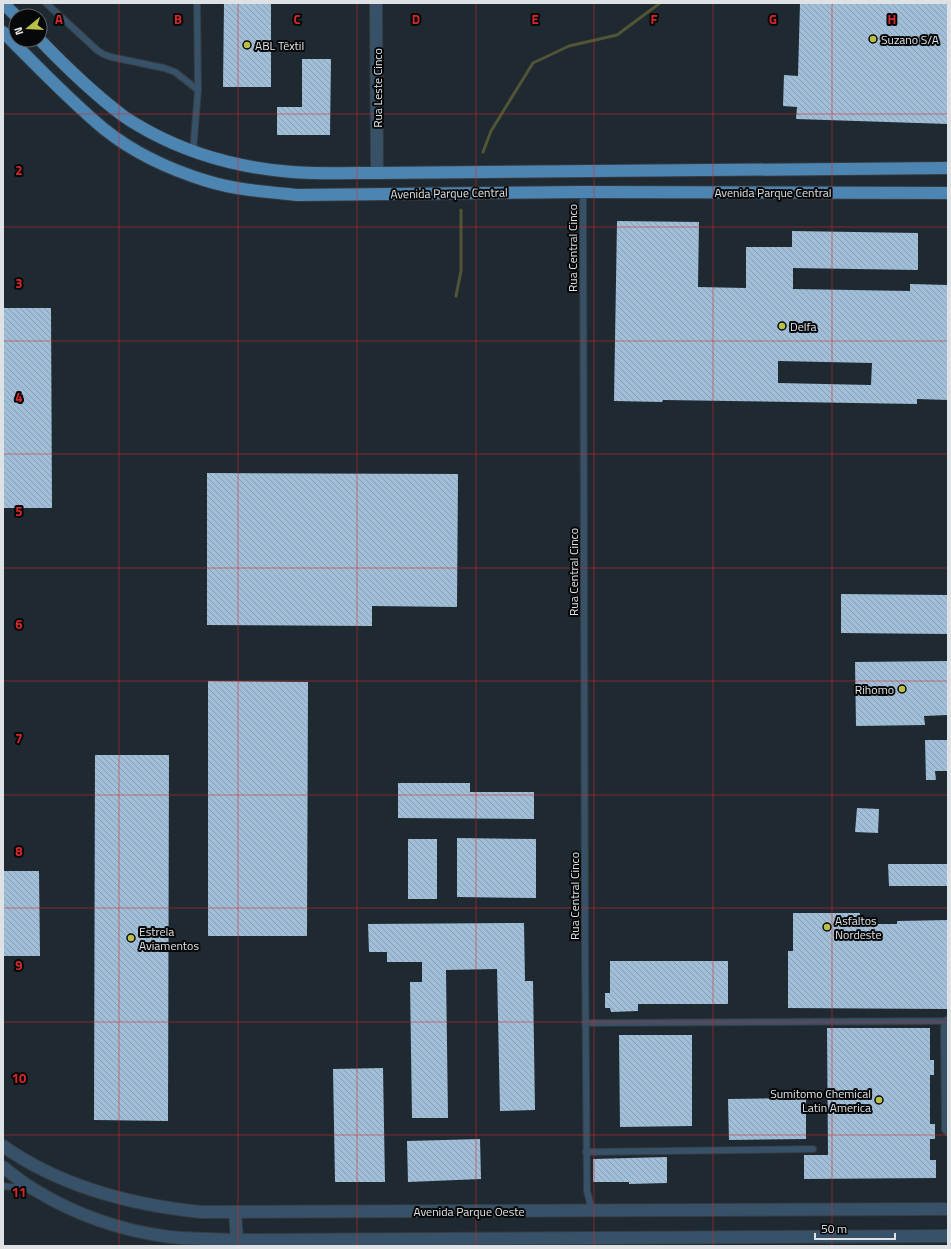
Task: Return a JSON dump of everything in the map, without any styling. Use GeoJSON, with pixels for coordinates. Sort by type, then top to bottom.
{"type":"FeatureCollection","features":[{"type":"Feature","properties":{"kind":"main road","name":"Avenida Parque Central"},"geometry":{"type":"LineString","coordinates":[[3,32],[68,97],[105,130],[137,151],[168,167],[207,181],[255,191],[297,195],[583,192],[948,193]]}},
{"type":"Feature","properties":{"kind":"main road","name":"Avenida Parque Central"},"geometry":{"type":"LineString","coordinates":[[48,48],[62,63],[123,116],[164,140],[193,152],[239,164],[275,170],[294,172],[377,173],[948,168]]}},
{"type":"Feature","properties":{"kind":"street","name":"Rua Leste Cinco"},"geometry":{"type":"LineString","coordinates":[[376,3],[377,173]]}},
{"type":"Feature","properties":{"kind":"street","name":"Avenida Parque Oeste"},"geometry":{"type":"LineString","coordinates":[[3,1146],[18,1157],[73,1184],[108,1195],[156,1206],[201,1212],[948,1209]]}},
{"type":"Feature","properties":{"kind":"street"},"geometry":{"type":"LineString","coordinates":[[3,1167],[34,1190],[102,1222],[171,1237],[237,1240],[948,1236]]}},
{"type":"Feature","properties":{"kind":"street"},"geometry":{"type":"LineString","coordinates":[[235,1212],[237,1240]]}},
{"type":"Feature","properties":{"kind":"lane"},"geometry":{"type":"LineString","coordinates":[[46,3],[103,54],[176,72],[198,90]]}},
{"type":"Feature","properties":{"kind":"lane"},"geometry":{"type":"LineString","coordinates":[[193,152],[198,90],[197,3]]}},
{"type":"Feature","properties":{"kind":"lane","name":"Rua Central Cinco"},"geometry":{"type":"LineString","coordinates":[[583,192],[586,1152],[587,1191],[592,1211]]}},
{"type":"Feature","properties":{"kind":"lane"},"geometry":{"type":"LineString","coordinates":[[585,1023],[947,1020],[944,1029],[945,1130],[948,1133]]}},
{"type":"Feature","properties":{"kind":"lane"},"geometry":{"type":"LineString","coordinates":[[586,1152],[814,1149]]}},
{"type":"Feature","properties":{"kind":"lane"},"geometry":{"type":"LineString","coordinates":[[3,1186],[34,1190]]}},
{"type":"Feature","properties":{"kind":"shaded area"},"geometry":{"type":"Polygon","coordinates":[[[3,3],[948,3],[948,1246],[3,1246],[3,3]]]}},
{"type":"Feature","properties":{"kind":"building","name":"ABL Têxtil"},"geometry":{"type":"Polygon","coordinates":[[[224,3],[271,3],[271,87],[223,87],[224,3]]]}},
{"type":"Feature","properties":{"kind":"building","name":"Suzano S/A"},"geometry":{"type":"Polygon","coordinates":[[[800,3],[948,3],[948,124],[796,119],[797,107],[783,106],[784,75],[798,76],[800,3]]]}},
{"type":"Feature","properties":{"kind":"building","name":"ABL Têxtil"},"geometry":{"type":"Polygon","coordinates":[[[302,59],[331,59],[330,135],[277,135],[277,107],[302,107],[302,59]]]}},
{"type":"Feature","properties":{"kind":"building","name":"Delfa"},"geometry":{"type":"Polygon","coordinates":[[[617,221],[699,222],[698,287],[746,288],[746,247],[792,247],[792,231],[918,233],[918,270],[793,268],[793,289],[910,291],[910,284],[948,285],[948,400],[917,399],[917,404],[663,400],[662,402],[614,401],[617,221]],[[778,361],[778,383],[871,385],[872,363],[778,361]]]}},
{"type":"Feature","properties":{"kind":"building"},"geometry":{"type":"Polygon","coordinates":[[[3,308],[51,308],[52,508],[3,508],[3,308]]]}},
{"type":"Feature","properties":{"kind":"building"},"geometry":{"type":"Polygon","coordinates":[[[207,473],[458,474],[457,607],[372,606],[372,626],[207,625],[207,473]]]}},
{"type":"Feature","properties":{"kind":"building"},"geometry":{"type":"Polygon","coordinates":[[[841,594],[948,595],[948,634],[841,633],[841,594]]]}},
{"type":"Feature","properties":{"kind":"building","name":"Rihomo"},"geometry":{"type":"Polygon","coordinates":[[[948,661],[948,715],[924,716],[925,725],[856,726],[855,662],[948,661]]]}},
{"type":"Feature","properties":{"kind":"building"},"geometry":{"type":"Polygon","coordinates":[[[208,681],[308,682],[307,936],[208,936],[208,681]]]}},
{"type":"Feature","properties":{"kind":"building"},"geometry":{"type":"Polygon","coordinates":[[[925,740],[948,740],[948,771],[935,771],[936,780],[926,780],[925,740]]]}},
{"type":"Feature","properties":{"kind":"building","name":"Estrela Aviamentos"},"geometry":{"type":"Polygon","coordinates":[[[95,755],[169,755],[168,1121],[94,1120],[95,755]]]}},
{"type":"Feature","properties":{"kind":"building"},"geometry":{"type":"Polygon","coordinates":[[[398,783],[470,783],[470,792],[534,792],[534,819],[398,818],[398,783]]]}},
{"type":"Feature","properties":{"kind":"building"},"geometry":{"type":"Polygon","coordinates":[[[857,808],[879,809],[878,833],[855,832],[857,808]]]}},
{"type":"Feature","properties":{"kind":"building"},"geometry":{"type":"Polygon","coordinates":[[[457,838],[536,839],[536,898],[457,897],[457,838]]]}},
{"type":"Feature","properties":{"kind":"building"},"geometry":{"type":"Polygon","coordinates":[[[408,839],[437,839],[437,899],[408,899],[408,839]]]}},
{"type":"Feature","properties":{"kind":"building","name":"Asfaltos Nordeste"},"geometry":{"type":"Polygon","coordinates":[[[888,864],[948,864],[948,886],[889,886],[888,864]]]}},
{"type":"Feature","properties":{"kind":"building"},"geometry":{"type":"Polygon","coordinates":[[[3,871],[39,871],[40,956],[3,956],[3,871]]]}},
{"type":"Feature","properties":{"kind":"building"},"geometry":{"type":"Polygon","coordinates":[[[793,913],[860,913],[860,924],[897,924],[897,921],[948,920],[948,1009],[788,1008],[788,951],[793,951],[793,913]]]}},
{"type":"Feature","properties":{"kind":"building"},"geometry":{"type":"Polygon","coordinates":[[[524,923],[525,981],[533,981],[535,1110],[500,1111],[497,969],[446,970],[448,1118],[412,1118],[410,982],[422,982],[422,962],[387,962],[387,952],[369,952],[368,924],[524,923]]]}},
{"type":"Feature","properties":{"kind":"building"},"geometry":{"type":"Polygon","coordinates":[[[610,961],[728,961],[728,1004],[638,1004],[638,1011],[611,1012],[610,1008],[605,1008],[605,993],[610,993],[610,961]]]}},
{"type":"Feature","properties":{"kind":"building","name":"Sumitomo Chemical Latin America"},"geometry":{"type":"Polygon","coordinates":[[[827,1028],[930,1028],[930,1060],[934,1060],[934,1075],[930,1075],[930,1124],[935,1124],[935,1139],[930,1139],[930,1160],[936,1160],[936,1178],[804,1179],[804,1155],[828,1155],[827,1028]]]}},
{"type":"Feature","properties":{"kind":"building"},"geometry":{"type":"Polygon","coordinates":[[[619,1035],[692,1035],[692,1126],[620,1127],[619,1035]]]}},
{"type":"Feature","properties":{"kind":"building"},"geometry":{"type":"Polygon","coordinates":[[[383,1068],[385,1182],[335,1182],[333,1069],[383,1068]]]}},
{"type":"Feature","properties":{"kind":"building"},"geometry":{"type":"Polygon","coordinates":[[[806,1098],[806,1139],[729,1140],[728,1099],[806,1098]]]}},
{"type":"Feature","properties":{"kind":"building"},"geometry":{"type":"Polygon","coordinates":[[[480,1139],[481,1179],[408,1182],[407,1141],[480,1139]]]}},
{"type":"Feature","properties":{"kind":"building"},"geometry":{"type":"Polygon","coordinates":[[[667,1157],[667,1183],[629,1184],[629,1182],[593,1182],[593,1159],[667,1157]]]}},
{"type":"Feature","properties":{"kind":"waterway"},"geometry":{"type":"LineString","coordinates":[[483,152],[491,131],[533,63],[569,46],[617,35],[660,3]]}},
{"type":"Feature","properties":{"kind":"waterway"},"geometry":{"type":"LineString","coordinates":[[456,296],[461,271],[461,210]]}},
{"type":"Feature","properties":{"kind":"place","name":"Suzano S/A"},"geometry":{"type":"Point","coordinates":[873,39]}},
{"type":"Feature","properties":{"kind":"place","name":"ABL Têxtil"},"geometry":{"type":"Point","coordinates":[247,45]}},
{"type":"Feature","properties":{"kind":"place","name":"Delfa"},"geometry":{"type":"Point","coordinates":[782,326]}},
{"type":"Feature","properties":{"kind":"place","name":"Rihomo"},"geometry":{"type":"Point","coordinates":[902,689]}},
{"type":"Feature","properties":{"kind":"place","name":"Asfaltos Nordeste"},"geometry":{"type":"Point","coordinates":[827,927]}},
{"type":"Feature","properties":{"kind":"place","name":"Estrela Aviamentos"},"geometry":{"type":"Point","coordinates":[131,938]}},
{"type":"Feature","properties":{"kind":"place","name":"Sumitomo Chemical Latin America"},"geometry":{"type":"Point","coordinates":[879,1100]}}]}
